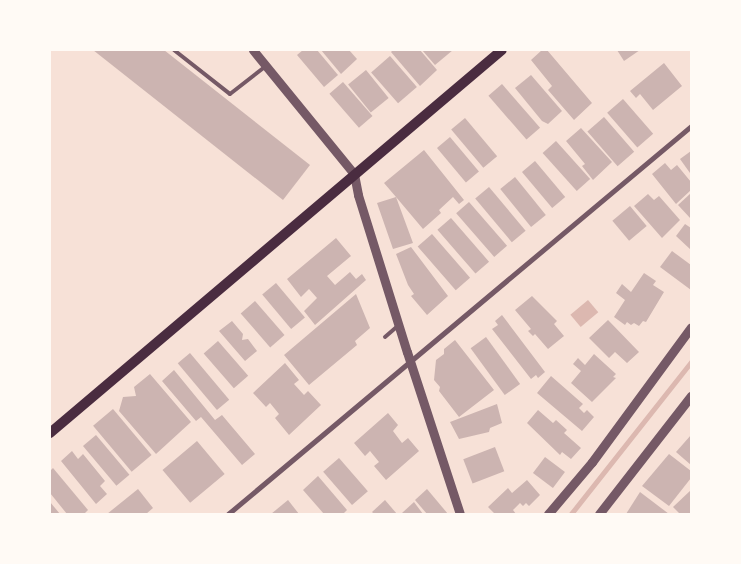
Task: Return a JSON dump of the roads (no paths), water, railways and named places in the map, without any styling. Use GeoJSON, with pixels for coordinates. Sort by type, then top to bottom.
{"type":"FeatureCollection","features":[{"type":"Feature","properties":{"kind":"main road"},"geometry":{"type":"LineString","coordinates":[[50,432],[502,50]]}},
{"type":"Feature","properties":{"kind":"street"},"geometry":{"type":"LineString","coordinates":[[253,50],[354,174],[358,195],[398,325],[460,514]]}},
{"type":"Feature","properties":{"kind":"street"},"geometry":{"type":"LineString","coordinates":[[228,514],[340,417],[410,362],[691,126]]}},
{"type":"Feature","properties":{"kind":"street"},"geometry":{"type":"LineString","coordinates":[[548,514],[592,462],[691,327]]}},
{"type":"Feature","properties":{"kind":"street"},"geometry":{"type":"LineString","coordinates":[[599,514],[691,396]]}},
{"type":"Feature","properties":{"kind":"lane"},"geometry":{"type":"LineString","coordinates":[[174,50],[230,94],[266,66]]}},
{"type":"Feature","properties":{"kind":"lane"},"geometry":{"type":"LineString","coordinates":[[385,337],[398,325]]}},
{"type":"Feature","properties":{"kind":"waterway"},"geometry":{"type":"LineString","coordinates":[[571,514],[691,362]]}}]}
